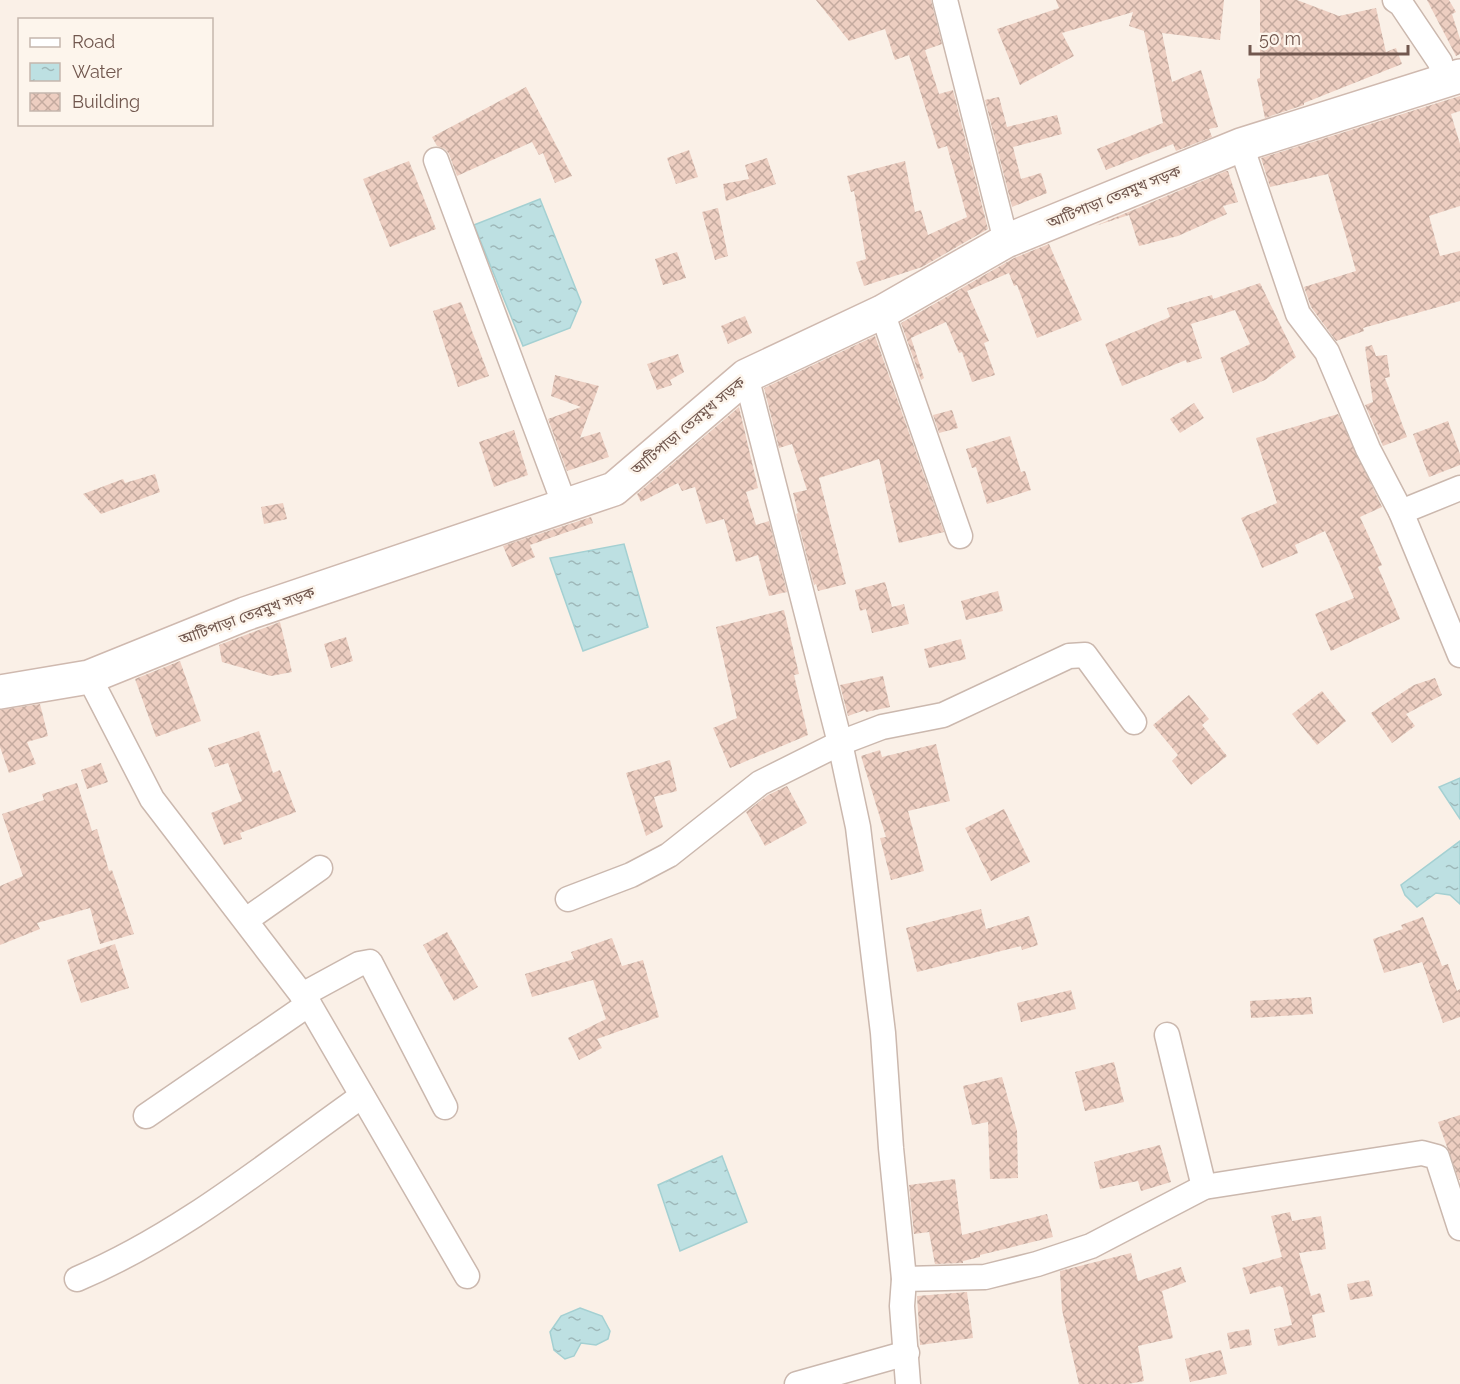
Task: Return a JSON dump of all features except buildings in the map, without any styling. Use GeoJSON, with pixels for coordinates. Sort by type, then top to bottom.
{"type":"FeatureCollection","features":[{"type":"Feature","properties":{"kind":"main road","name":"আটিপাড়া তেরমুখ সড়ক"},"geometry":{"type":"LineString","coordinates":[[0,692],[89,677],[245,614],[614,489],[746,376],[882,312],[1006,241],[1241,145],[1453,78]]}},
{"type":"Feature","properties":{"kind":"street"},"geometry":{"type":"LineString","coordinates":[[945,0],[1006,241]]}},
{"type":"Feature","properties":{"kind":"street"},"geometry":{"type":"LineString","coordinates":[[1395,0],[1401,4],[1453,78]]}},
{"type":"Feature","properties":{"kind":"street"},"geometry":{"type":"LineString","coordinates":[[1241,145],[1298,314],[1327,352],[1368,449],[1401,512],[1460,655]]}},
{"type":"Feature","properties":{"kind":"street"},"geometry":{"type":"LineString","coordinates":[[436,160],[565,507]]}},
{"type":"Feature","properties":{"kind":"street"},"geometry":{"type":"LineString","coordinates":[[882,312],[960,536]]}},
{"type":"Feature","properties":{"kind":"street"},"geometry":{"type":"LineString","coordinates":[[746,376],[840,743],[858,827],[879,998],[904,1279],[902,1306],[908,1384]]}},
{"type":"Feature","properties":{"kind":"street"},"geometry":{"type":"LineString","coordinates":[[1401,512],[1460,488]]}},
{"type":"Feature","properties":{"kind":"street"},"geometry":{"type":"LineString","coordinates":[[568,899],[631,875],[669,855],[760,783],[840,743],[882,727],[943,715],[1069,656],[1084,655],[1134,722]]}},
{"type":"Feature","properties":{"kind":"street"},"geometry":{"type":"LineString","coordinates":[[89,677],[152,799],[306,1000],[468,1276]]}},
{"type":"Feature","properties":{"kind":"street"},"geometry":{"type":"LineString","coordinates":[[246,920],[320,868]]}},
{"type":"Feature","properties":{"kind":"street"},"geometry":{"type":"LineString","coordinates":[[146,1116],[306,1000],[359,964],[370,962],[445,1107]]}},
{"type":"Feature","properties":{"kind":"street"},"geometry":{"type":"LineString","coordinates":[[1167,1035],[1204,1187]]}},
{"type":"Feature","properties":{"kind":"street"},"geometry":{"type":"LineString","coordinates":[[77,1279],[117,1262],[173,1230],[362,1096]]}},
{"type":"Feature","properties":{"kind":"street"},"geometry":{"type":"LineString","coordinates":[[904,1279],[985,1277],[1037,1264],[1091,1246],[1204,1187],[1422,1153],[1437,1157],[1460,1228]]}},
{"type":"Feature","properties":{"kind":"street"},"geometry":{"type":"LineString","coordinates":[[797,1384],[907,1353]]}},
{"type":"Feature","properties":{"kind":"water"},"geometry":{"type":"Polygon","coordinates":[[[540,199],[581,302],[570,328],[523,346],[474,225],[540,199]]]}},
{"type":"Feature","properties":{"kind":"water"},"geometry":{"type":"Polygon","coordinates":[[[624,544],[648,627],[583,651],[550,558],[624,544]]]}},
{"type":"Feature","properties":{"kind":"water"},"geometry":{"type":"Polygon","coordinates":[[[1460,778],[1460,819],[1439,787],[1460,778]]]}},
{"type":"Feature","properties":{"kind":"water"},"geometry":{"type":"Polygon","coordinates":[[[1460,841],[1460,904],[1450,895],[1436,893],[1417,907],[1405,895],[1401,885],[1460,841]]]}},
{"type":"Feature","properties":{"kind":"water"},"geometry":{"type":"Polygon","coordinates":[[[722,1156],[747,1222],[680,1251],[658,1185],[722,1156]]]}},
{"type":"Feature","properties":{"kind":"water"},"geometry":{"type":"Polygon","coordinates":[[[580,1308],[602,1316],[610,1331],[608,1339],[596,1345],[581,1343],[574,1356],[565,1359],[554,1350],[550,1332],[561,1316],[580,1308]]]}}]}
